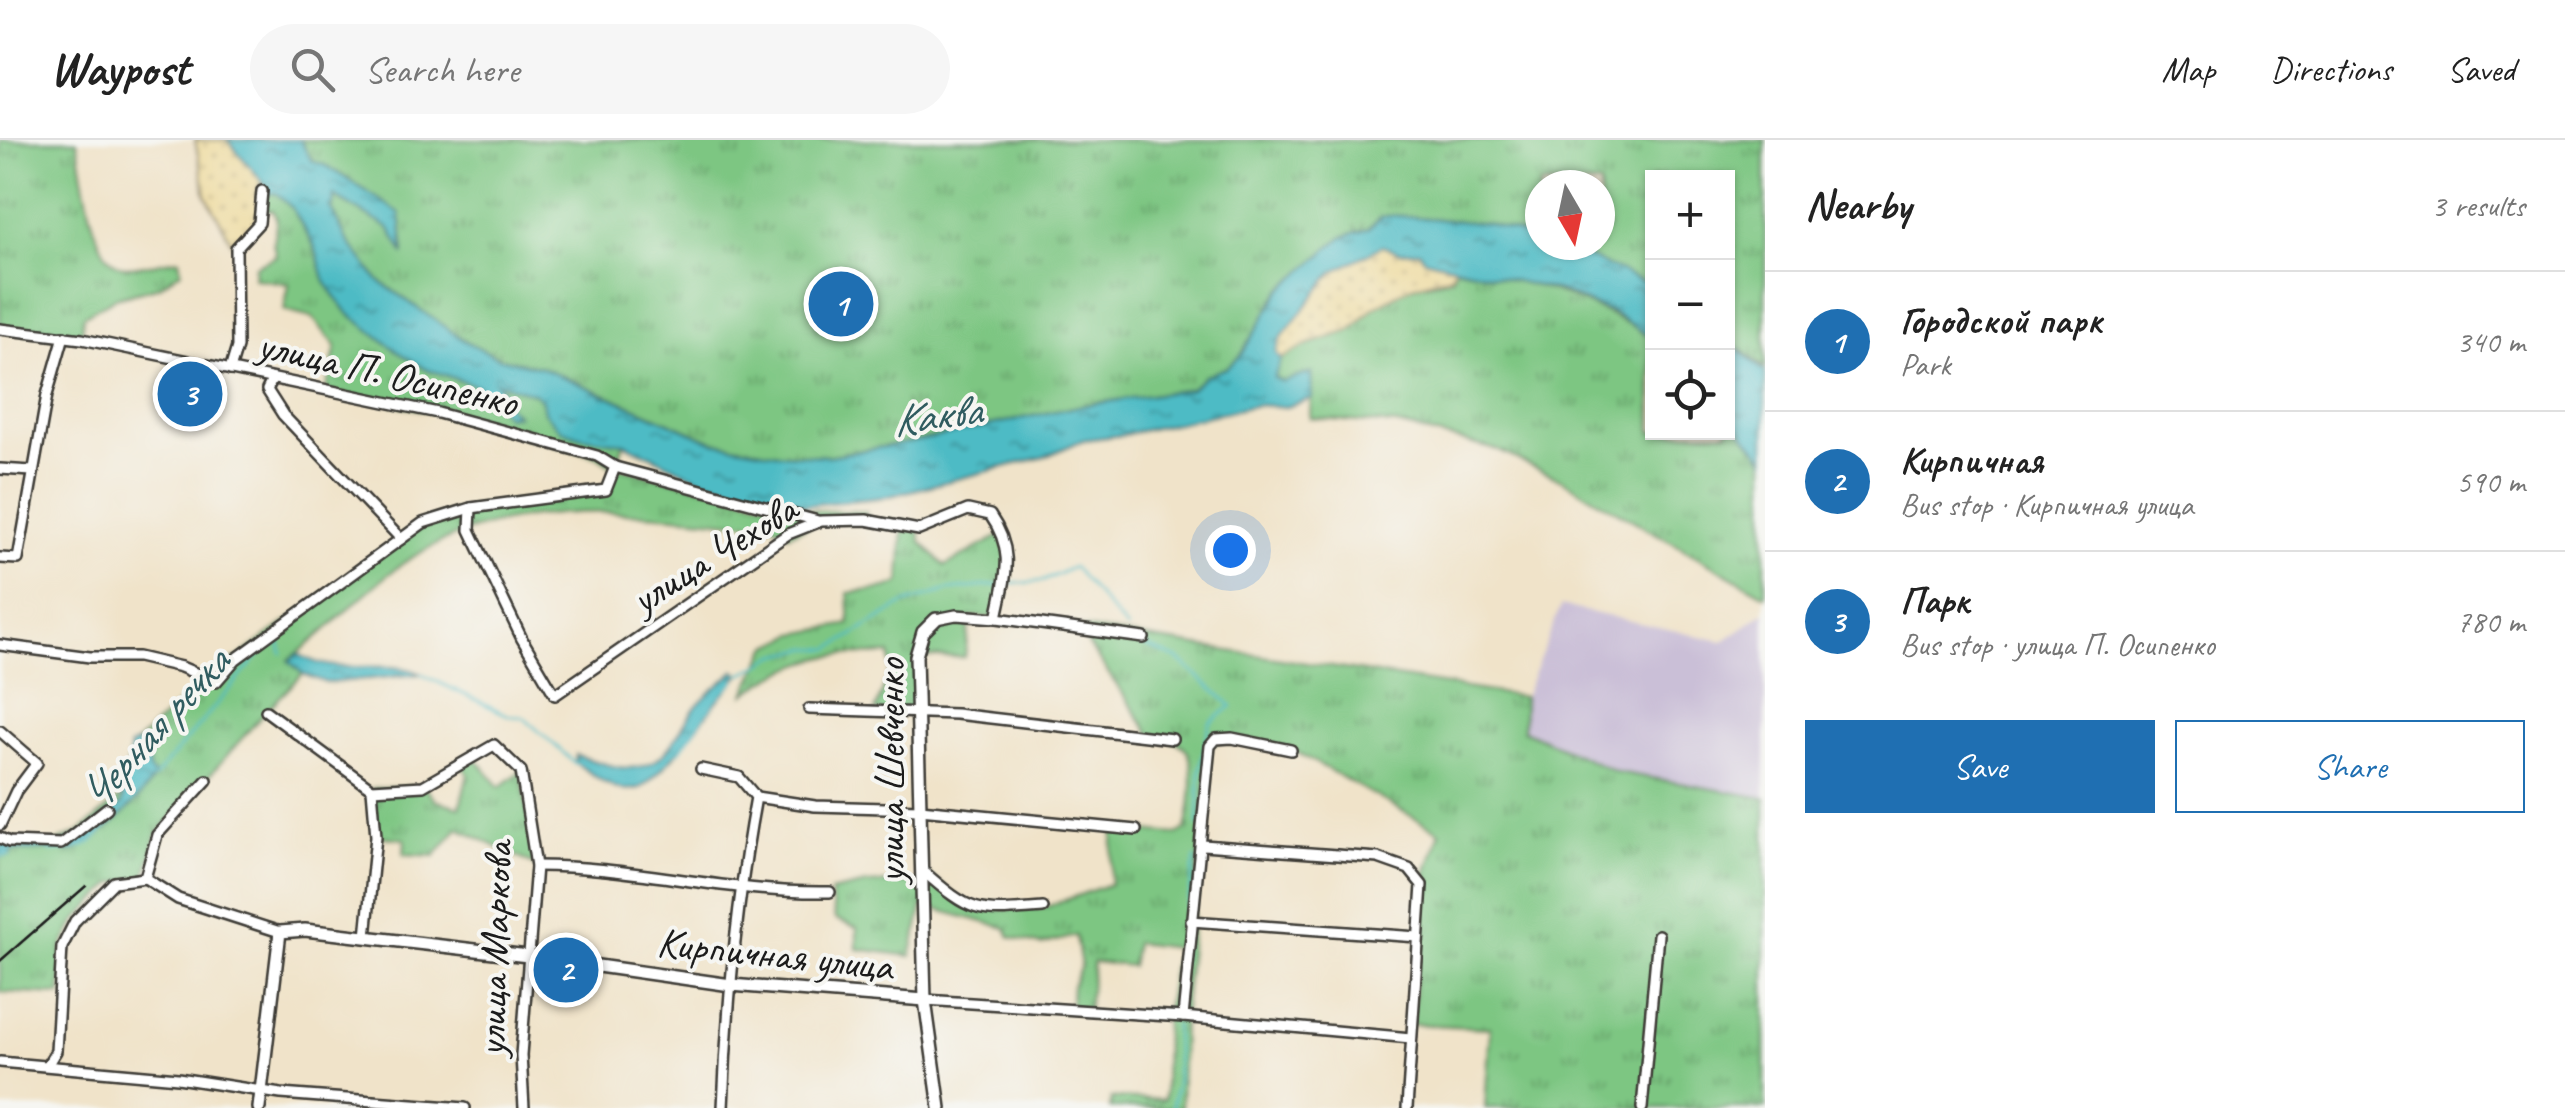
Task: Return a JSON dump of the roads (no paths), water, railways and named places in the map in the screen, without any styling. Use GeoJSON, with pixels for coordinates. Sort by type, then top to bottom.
{"type":"FeatureCollection","features":[{"type":"Feature","properties":{"kind":"street"},"geometry":{"type":"LineString","coordinates":[[230,370],[237,347],[236,248],[260,223],[262,191]]}},
{"type":"Feature","properties":{"kind":"street","name":"улица П. Осипенко"},"geometry":{"type":"LineString","coordinates":[[0,329],[64,336],[438,413],[598,456],[615,467],[821,521]]}},
{"type":"Feature","properties":{"kind":"street"},"geometry":{"type":"LineString","coordinates":[[0,558],[18,559],[46,396],[64,336]]}},
{"type":"Feature","properties":{"kind":"street"},"geometry":{"type":"LineString","coordinates":[[272,380],[268,390],[283,415],[401,539]]}},
{"type":"Feature","properties":{"kind":"street"},"geometry":{"type":"LineString","coordinates":[[0,644],[90,657],[138,657],[181,666],[216,682],[236,659],[423,523],[472,508],[606,490],[615,467]]}},
{"type":"Feature","properties":{"kind":"street"},"geometry":{"type":"LineString","coordinates":[[0,469],[32,472]]}},
{"type":"Feature","properties":{"kind":"street","name":"улица Чехова"},"geometry":{"type":"LineString","coordinates":[[472,508],[470,530],[522,639],[554,695],[788,534],[821,521],[866,520],[919,530],[968,510],[990,515],[1004,534],[1008,560],[997,618]]}},
{"type":"Feature","properties":{"kind":"street"},"geometry":{"type":"LineString","coordinates":[[936,619],[956,615],[997,618],[1144,638]]}},
{"type":"Feature","properties":{"kind":"street","name":"улица Шевченко"},"geometry":{"type":"LineString","coordinates":[[936,619],[923,632],[916,656],[925,1000],[940,1108]]}},
{"type":"Feature","properties":{"kind":"street"},"geometry":{"type":"LineString","coordinates":[[809,709],[956,714],[1172,740]]}},
{"type":"Feature","properties":{"kind":"street"},"geometry":{"type":"LineString","coordinates":[[266,711],[372,789],[376,836],[366,937]]}},
{"type":"Feature","properties":{"kind":"street"},"geometry":{"type":"LineString","coordinates":[[0,731],[37,763],[16,792],[0,825]]}},
{"type":"Feature","properties":{"kind":"street"},"geometry":{"type":"LineString","coordinates":[[1183,1017],[1210,746],[1216,740],[1232,738],[1291,750]]}},
{"type":"Feature","properties":{"kind":"street","name":"улица Маркова"},"geometry":{"type":"LineString","coordinates":[[372,789],[423,786],[494,744],[521,771],[536,866],[521,1055],[524,1108]]}},
{"type":"Feature","properties":{"kind":"street"},"geometry":{"type":"LineString","coordinates":[[701,769],[739,777],[756,797],[815,806],[920,809],[1136,830]]}},
{"type":"Feature","properties":{"kind":"street"},"geometry":{"type":"LineString","coordinates":[[48,1064],[56,1051],[62,947],[76,921],[114,882],[145,878],[157,835],[206,780]]}},
{"type":"Feature","properties":{"kind":"street"},"geometry":{"type":"LineString","coordinates":[[723,1108],[726,1012],[738,889],[756,797]]}},
{"type":"Feature","properties":{"kind":"street"},"geometry":{"type":"LineString","coordinates":[[0,838],[28,844],[60,844],[107,808]]}},
{"type":"Feature","properties":{"kind":"street"},"geometry":{"type":"LineString","coordinates":[[1202,846],[1378,858],[1408,869],[1422,885],[1407,1108]]}},
{"type":"Feature","properties":{"kind":"street"},"geometry":{"type":"LineString","coordinates":[[536,866],[570,866],[738,889],[830,892]]}},
{"type":"Feature","properties":{"kind":"street"},"geometry":{"type":"LineString","coordinates":[[923,871],[958,902],[976,910],[1043,908]]}},
{"type":"Feature","properties":{"kind":"street","name":"Кирпичная улица"},"geometry":{"type":"LineString","coordinates":[[145,878],[178,899],[280,932],[304,930],[528,956],[731,985],[1183,1017],[1412,1038]]}},
{"type":"Feature","properties":{"kind":"street"},"geometry":{"type":"LineString","coordinates":[[1192,921],[1418,937]]}},
{"type":"Feature","properties":{"kind":"street"},"geometry":{"type":"LineString","coordinates":[[260,1108],[280,932]]}},
{"type":"Feature","properties":{"kind":"street"},"geometry":{"type":"LineString","coordinates":[[1642,1108],[1658,935]]}},
{"type":"Feature","properties":{"kind":"street"},"geometry":{"type":"LineString","coordinates":[[0,1062],[48,1064],[281,1094],[465,1108]]}},
{"type":"Feature","properties":{"kind":"water"},"geometry":{"type":"Polygon","coordinates":[[[227,140],[300,140],[312,161],[327,166],[400,213],[404,255],[390,229],[334,196],[330,207],[347,240],[379,281],[465,341],[500,358],[541,367],[714,442],[783,454],[828,456],[1079,406],[1191,389],[1240,356],[1280,291],[1342,237],[1369,228],[1380,217],[1397,215],[1489,224],[1525,235],[1525,260],[1594,260],[1645,283],[1645,333],[1615,314],[1562,292],[1424,259],[1419,251],[1399,252],[1382,246],[1333,272],[1281,338],[1276,353],[1281,359],[1274,378],[1283,382],[1311,373],[1312,398],[1286,407],[1257,405],[1083,440],[1044,457],[886,497],[799,506],[698,478],[624,443],[561,430],[544,412],[536,394],[496,382],[509,400],[506,405],[517,415],[506,416],[480,387],[424,368],[348,313],[325,282],[315,247],[292,208],[276,193],[264,194],[264,183],[227,140]]]}},
{"type":"Feature","properties":{"kind":"water"},"geometry":{"type":"Polygon","coordinates":[[[1735,346],[1765,372],[1765,459],[1735,423],[1735,346]]]}},
{"type":"Feature","properties":{"kind":"water"},"geometry":{"type":"Polygon","coordinates":[[[298,654],[331,666],[394,667],[422,674],[326,683],[303,674],[289,661],[298,654]]]}},
{"type":"Feature","properties":{"kind":"water"},"geometry":{"type":"Polygon","coordinates":[[[735,671],[740,675],[670,761],[642,787],[615,787],[575,763],[576,755],[623,768],[655,761],[672,744],[700,702],[735,671]]]}},
{"type":"Feature","properties":{"kind":"water"},"geometry":{"type":"Polygon","coordinates":[[[136,743],[148,753],[149,770],[155,776],[105,830],[71,852],[13,850],[8,856],[0,856],[0,842],[57,846],[87,833],[122,804],[130,746],[136,743]]]}},
{"type":"Feature","properties":{"kind":"waterway"},"geometry":{"type":"LineString","coordinates":[[1011,584],[1044,581],[1073,567],[1127,629]]}},
{"type":"Feature","properties":{"kind":"waterway"},"geometry":{"type":"LineString","coordinates":[[741,675],[777,655],[808,648],[830,649],[904,604],[948,590],[998,585]]}},
{"type":"Feature","properties":{"kind":"waterway","name":"Черная речка"},"geometry":{"type":"LineString","coordinates":[[154,778],[263,650],[279,641],[282,653]]}},
{"type":"Feature","properties":{"kind":"waterway"},"geometry":{"type":"LineString","coordinates":[[1140,644],[1178,659],[1232,706],[1210,723],[1200,768],[1198,825]]}},
{"type":"Feature","properties":{"kind":"waterway"},"geometry":{"type":"LineString","coordinates":[[421,674],[510,716],[523,717],[576,764]]}},
{"type":"Feature","properties":{"kind":"waterway"},"geometry":{"type":"LineString","coordinates":[[679,752],[715,700],[735,680]]}},
{"type":"Feature","properties":{"kind":"waterway","name":"Черная речка"},"geometry":{"type":"LineString","coordinates":[[50,851],[84,846],[110,823]]}},
{"type":"Feature","properties":{"kind":"waterway","name":"Черная речка"},"geometry":{"type":"LineString","coordinates":[[0,856],[10,855]]}},
{"type":"Feature","properties":{"kind":"waterway"},"geometry":{"type":"LineString","coordinates":[[1177,1010],[1178,974],[1195,858]]}},
{"type":"Feature","properties":{"kind":"waterway"},"geometry":{"type":"LineString","coordinates":[[1172,1108],[1177,1079],[1175,1024]]}},
{"type":"Feature","properties":{"kind":"railway"},"geometry":{"type":"LineString","coordinates":[[0,961],[86,886]]}},
{"type":"Feature","properties":{"kind":"place","name":"Городской парк"},"geometry":{"type":"Point","coordinates":[841,304]}},
{"type":"Feature","properties":{"kind":"place","name":"Парк"},"geometry":{"type":"Point","coordinates":[190,394]}},
{"type":"Feature","properties":{"kind":"place","name":"Кирпичная"},"geometry":{"type":"Point","coordinates":[566,970]}},
{"type":"Feature","properties":{"kind":"water label","name":"Каква"},"geometry":{"type":"Point","coordinates":[936,414]}}]}
